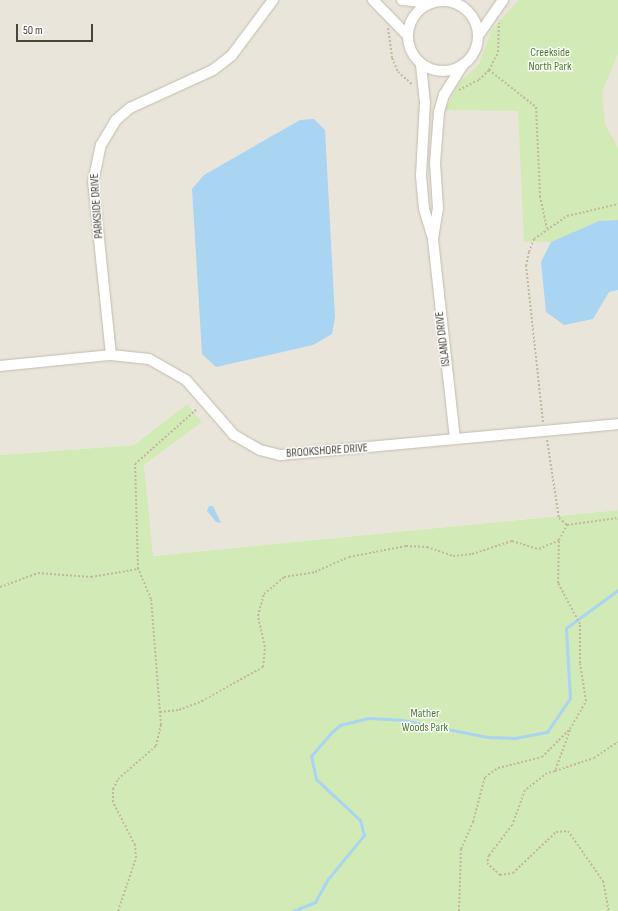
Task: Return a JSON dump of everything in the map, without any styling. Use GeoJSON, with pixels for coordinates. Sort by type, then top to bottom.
{"type":"FeatureCollection","features":[{"type":"Feature","properties":{"kind":"street","name":"PARKSIDE DRIVE"},"geometry":{"type":"LineString","coordinates":[[111,355],[93,182],[101,145],[116,120],[130,108],[213,70],[227,59],[248,37],[273,0]]}},
{"type":"Feature","properties":{"kind":"street"},"geometry":{"type":"LineString","coordinates":[[372,0],[408,35],[414,56],[421,65],[442,72],[463,65],[476,47],[478,36],[503,0]]}},
{"type":"Feature","properties":{"kind":"street"},"geometry":{"type":"LineString","coordinates":[[402,0],[431,3],[457,1],[471,15],[478,36]]}},
{"type":"Feature","properties":{"kind":"street"},"geometry":{"type":"LineString","coordinates":[[408,35],[414,15],[431,3]]}},
{"type":"Feature","properties":{"kind":"street","name":"ISLAND DRIVE"},"geometry":{"type":"LineString","coordinates":[[421,65],[425,102],[421,175],[424,209],[433,239],[455,439]]}},
{"type":"Feature","properties":{"kind":"street","name":"ISLAND DRIVE"},"geometry":{"type":"LineString","coordinates":[[433,239],[438,208],[435,162],[439,112],[444,95],[463,65]]}},
{"type":"Feature","properties":{"kind":"street","name":"BROOKSHORE DRIVE"},"geometry":{"type":"LineString","coordinates":[[0,366],[111,355],[140,357],[169,368],[186,380],[234,435],[269,453],[297,456],[455,439],[618,424]]}},
{"type":"Feature","properties":{"kind":"path"},"geometry":{"type":"LineString","coordinates":[[455,92],[479,80],[489,70],[500,38],[496,17]]}},
{"type":"Feature","properties":{"kind":"path"},"geometry":{"type":"LineString","coordinates":[[390,21],[387,34],[392,58],[398,72],[417,88]]}},
{"type":"Feature","properties":{"kind":"path"},"geometry":{"type":"LineString","coordinates":[[489,70],[536,106],[540,196],[547,228]]}},
{"type":"Feature","properties":{"kind":"path"},"geometry":{"type":"LineString","coordinates":[[567,525],[560,518],[545,431],[526,266],[534,239],[547,228],[567,216],[618,204]]}},
{"type":"Feature","properties":{"kind":"path"},"geometry":{"type":"LineString","coordinates":[[118,911],[136,858],[135,845],[113,802],[112,789],[118,779],[156,746],[160,737],[160,712],[151,599],[138,569],[135,464],[200,406]]}},
{"type":"Feature","properties":{"kind":"path"},"geometry":{"type":"LineString","coordinates":[[567,525],[618,518]]}},
{"type":"Feature","properties":{"kind":"path"},"geometry":{"type":"LineString","coordinates":[[555,771],[570,729],[586,701],[580,663],[580,624],[572,612],[558,583],[559,540],[567,525]]}},
{"type":"Feature","properties":{"kind":"path"},"geometry":{"type":"LineString","coordinates":[[160,712],[179,710],[202,701],[263,667],[265,647],[258,616],[264,594],[284,577],[315,572],[349,557],[406,546],[428,547],[453,556],[472,554],[512,541],[539,549],[559,540]]}},
{"type":"Feature","properties":{"kind":"path"},"geometry":{"type":"LineString","coordinates":[[0,587],[38,573],[91,577],[138,569]]}},
{"type":"Feature","properties":{"kind":"path"},"geometry":{"type":"LineString","coordinates":[[459,911],[461,849],[473,822],[485,777],[498,768],[542,757],[570,729]]}},
{"type":"Feature","properties":{"kind":"path"},"geometry":{"type":"LineString","coordinates":[[609,911],[603,881],[568,831],[556,832],[513,873],[500,875],[487,863],[489,856],[512,825],[525,790],[547,773],[594,758],[618,742]]}},
{"type":"Feature","properties":{"kind":"shaded area"},"geometry":{"type":"Polygon","coordinates":[[[0,0],[618,0],[618,510],[152,556],[144,465],[201,422],[187,404],[134,445],[0,455],[0,0]]]}},
{"type":"Feature","properties":{"kind":"green space","name":"Creekside North Park"},"geometry":{"type":"Polygon","coordinates":[[[519,0],[618,0],[618,54],[602,92],[605,124],[618,148],[618,220],[599,221],[551,242],[524,242],[518,111],[445,110],[459,83],[479,64],[492,29],[519,0]]]}},
{"type":"Feature","properties":{"kind":"green space","name":"Mather Woods Park"},"geometry":{"type":"Polygon","coordinates":[[[187,404],[202,422],[144,465],[153,556],[618,510],[618,911],[0,911],[0,455],[134,445],[187,404]]]}},
{"type":"Feature","properties":{"kind":"water"},"geometry":{"type":"Polygon","coordinates":[[[314,119],[325,130],[335,317],[332,334],[313,345],[216,367],[202,354],[192,189],[204,175],[300,120],[314,119]]]}},
{"type":"Feature","properties":{"kind":"water"},"geometry":{"type":"Polygon","coordinates":[[[618,220],[618,290],[609,292],[593,319],[564,325],[546,312],[541,262],[551,242],[599,221],[618,220]]]}},
{"type":"Feature","properties":{"kind":"water"},"geometry":{"type":"Polygon","coordinates":[[[209,506],[213,506],[221,523],[216,522],[207,511],[209,506]]]}},
{"type":"Feature","properties":{"kind":"waterway"},"geometry":{"type":"LineString","coordinates":[[293,911],[315,902],[328,879],[364,835],[360,820],[316,779],[311,756],[332,732],[340,725],[368,718],[402,720],[487,737],[515,738],[547,732],[570,698],[566,628],[618,590]]}}]}
